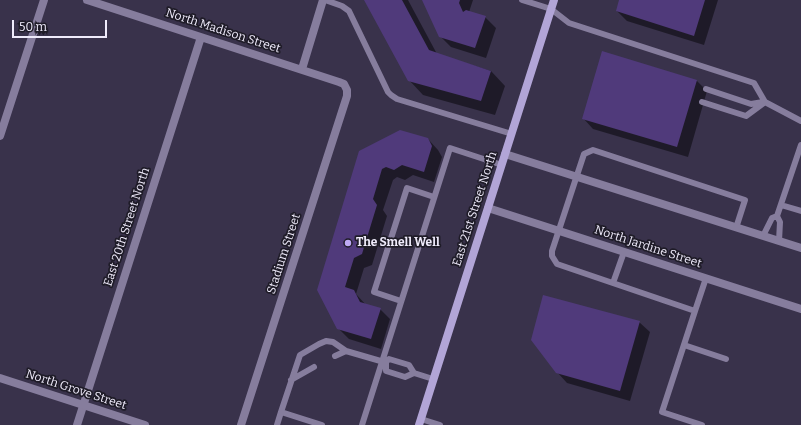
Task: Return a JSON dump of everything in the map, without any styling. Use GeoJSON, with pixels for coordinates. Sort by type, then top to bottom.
{"type":"FeatureCollection","features":[{"type":"Feature","properties":{"kind":"main road","name":"East 21st Street North"},"geometry":{"type":"LineString","coordinates":[[420,422],[554,0]]}},
{"type":"Feature","properties":{"kind":"street"},"geometry":{"type":"LineString","coordinates":[[0,136],[44,0]]}},
{"type":"Feature","properties":{"kind":"street","name":"North Madison Street"},"geometry":{"type":"LineString","coordinates":[[88,0],[302,69],[344,84],[347,90]]}},
{"type":"Feature","properties":{"kind":"street"},"geometry":{"type":"LineString","coordinates":[[302,69],[324,0]]}},
{"type":"Feature","properties":{"kind":"street","name":"East 20th Street North"},"geometry":{"type":"LineString","coordinates":[[77,425],[201,37]]}},
{"type":"Feature","properties":{"kind":"street","name":"Stadium Street"},"geometry":{"type":"LineString","coordinates":[[241,425],[347,96],[347,90]]}},
{"type":"Feature","properties":{"kind":"street"},"geometry":{"type":"LineString","coordinates":[[505,154],[801,248]]}},
{"type":"Feature","properties":{"kind":"street","name":"North Jardine Street"},"geometry":{"type":"LineString","coordinates":[[488,208],[801,309]]}},
{"type":"Feature","properties":{"kind":"street","name":"North Grove Street"},"geometry":{"type":"LineString","coordinates":[[0,378],[145,425]]}},
{"type":"Feature","properties":{"kind":"lane"},"geometry":{"type":"LineString","coordinates":[[324,0],[342,6],[349,11],[388,92],[391,95],[397,99],[512,134]]}},
{"type":"Feature","properties":{"kind":"lane"},"geometry":{"type":"LineString","coordinates":[[522,0],[551,9],[569,22],[754,83],[765,102],[801,121]]}},
{"type":"Feature","properties":{"kind":"lane"},"geometry":{"type":"LineString","coordinates":[[706,89],[750,104],[765,102]]}},
{"type":"Feature","properties":{"kind":"lane"},"geometry":{"type":"LineString","coordinates":[[702,102],[746,116],[765,102]]}},
{"type":"Feature","properties":{"kind":"lane"},"geometry":{"type":"LineString","coordinates":[[763,236],[772,218],[777,216],[801,145]]}},
{"type":"Feature","properties":{"kind":"lane"},"geometry":{"type":"LineString","coordinates":[[362,425],[384,362],[401,301],[450,148],[502,165]]}},
{"type":"Feature","properties":{"kind":"lane"},"geometry":{"type":"LineString","coordinates":[[695,311],[557,264],[552,256],[552,251],[584,154],[593,150],[745,200],[736,228]]}},
{"type":"Feature","properties":{"kind":"lane"},"geometry":{"type":"LineString","coordinates":[[401,301],[374,292],[404,196],[407,188],[434,197]]}},
{"type":"Feature","properties":{"kind":"lane"},"geometry":{"type":"LineString","coordinates":[[781,205],[801,210]]}},
{"type":"Feature","properties":{"kind":"lane"},"geometry":{"type":"LineString","coordinates":[[777,216],[780,222],[779,241]]}},
{"type":"Feature","properties":{"kind":"lane"},"geometry":{"type":"LineString","coordinates":[[613,283],[624,252]]}},
{"type":"Feature","properties":{"kind":"lane"},"geometry":{"type":"LineString","coordinates":[[702,425],[662,412],[706,278]]}},
{"type":"Feature","properties":{"kind":"lane"},"geometry":{"type":"LineString","coordinates":[[277,425],[300,355],[326,341],[333,342],[346,351],[384,362],[390,359],[409,365],[414,373],[433,379]]}},
{"type":"Feature","properties":{"kind":"lane"},"geometry":{"type":"LineString","coordinates":[[684,345],[726,359]]}},
{"type":"Feature","properties":{"kind":"lane"},"geometry":{"type":"LineString","coordinates":[[335,356],[346,351]]}},
{"type":"Feature","properties":{"kind":"lane"},"geometry":{"type":"LineString","coordinates":[[384,362],[386,371],[405,377],[414,373]]}},
{"type":"Feature","properties":{"kind":"lane"},"geometry":{"type":"LineString","coordinates":[[291,380],[314,367]]}},
{"type":"Feature","properties":{"kind":"lane"},"geometry":{"type":"LineString","coordinates":[[281,412],[322,425]]}},
{"type":"Feature","properties":{"kind":"lane"},"geometry":{"type":"LineString","coordinates":[[420,422],[440,425]]}},
{"type":"Feature","properties":{"kind":"building"},"geometry":{"type":"Polygon","coordinates":[[[364,0],[402,0],[429,50],[491,71],[481,101],[408,81],[364,0]]]}},
{"type":"Feature","properties":{"kind":"building"},"geometry":{"type":"Polygon","coordinates":[[[422,0],[460,0],[459,3],[463,12],[466,10],[486,16],[475,48],[439,37],[422,0]]]}},
{"type":"Feature","properties":{"kind":"building"},"geometry":{"type":"Polygon","coordinates":[[[619,0],[705,0],[694,36],[616,11],[619,0]]]}},
{"type":"Feature","properties":{"kind":"building"},"geometry":{"type":"Polygon","coordinates":[[[602,51],[697,80],[677,147],[582,119],[602,51]]]}},
{"type":"Feature","properties":{"kind":"building"},"geometry":{"type":"Polygon","coordinates":[[[400,130],[428,138],[432,146],[424,172],[402,165],[394,170],[386,167],[382,169],[373,199],[377,205],[362,254],[354,258],[345,287],[354,290],[360,302],[381,308],[371,339],[337,329],[317,290],[359,151],[400,130]]]}},
{"type":"Feature","properties":{"kind":"building"},"geometry":{"type":"Polygon","coordinates":[[[543,295],[640,321],[620,391],[556,373],[531,340],[543,295]]]}},
{"type":"Feature","properties":{"kind":"place","name":"The Smell Well"},"geometry":{"type":"Point","coordinates":[348,243]}}]}
